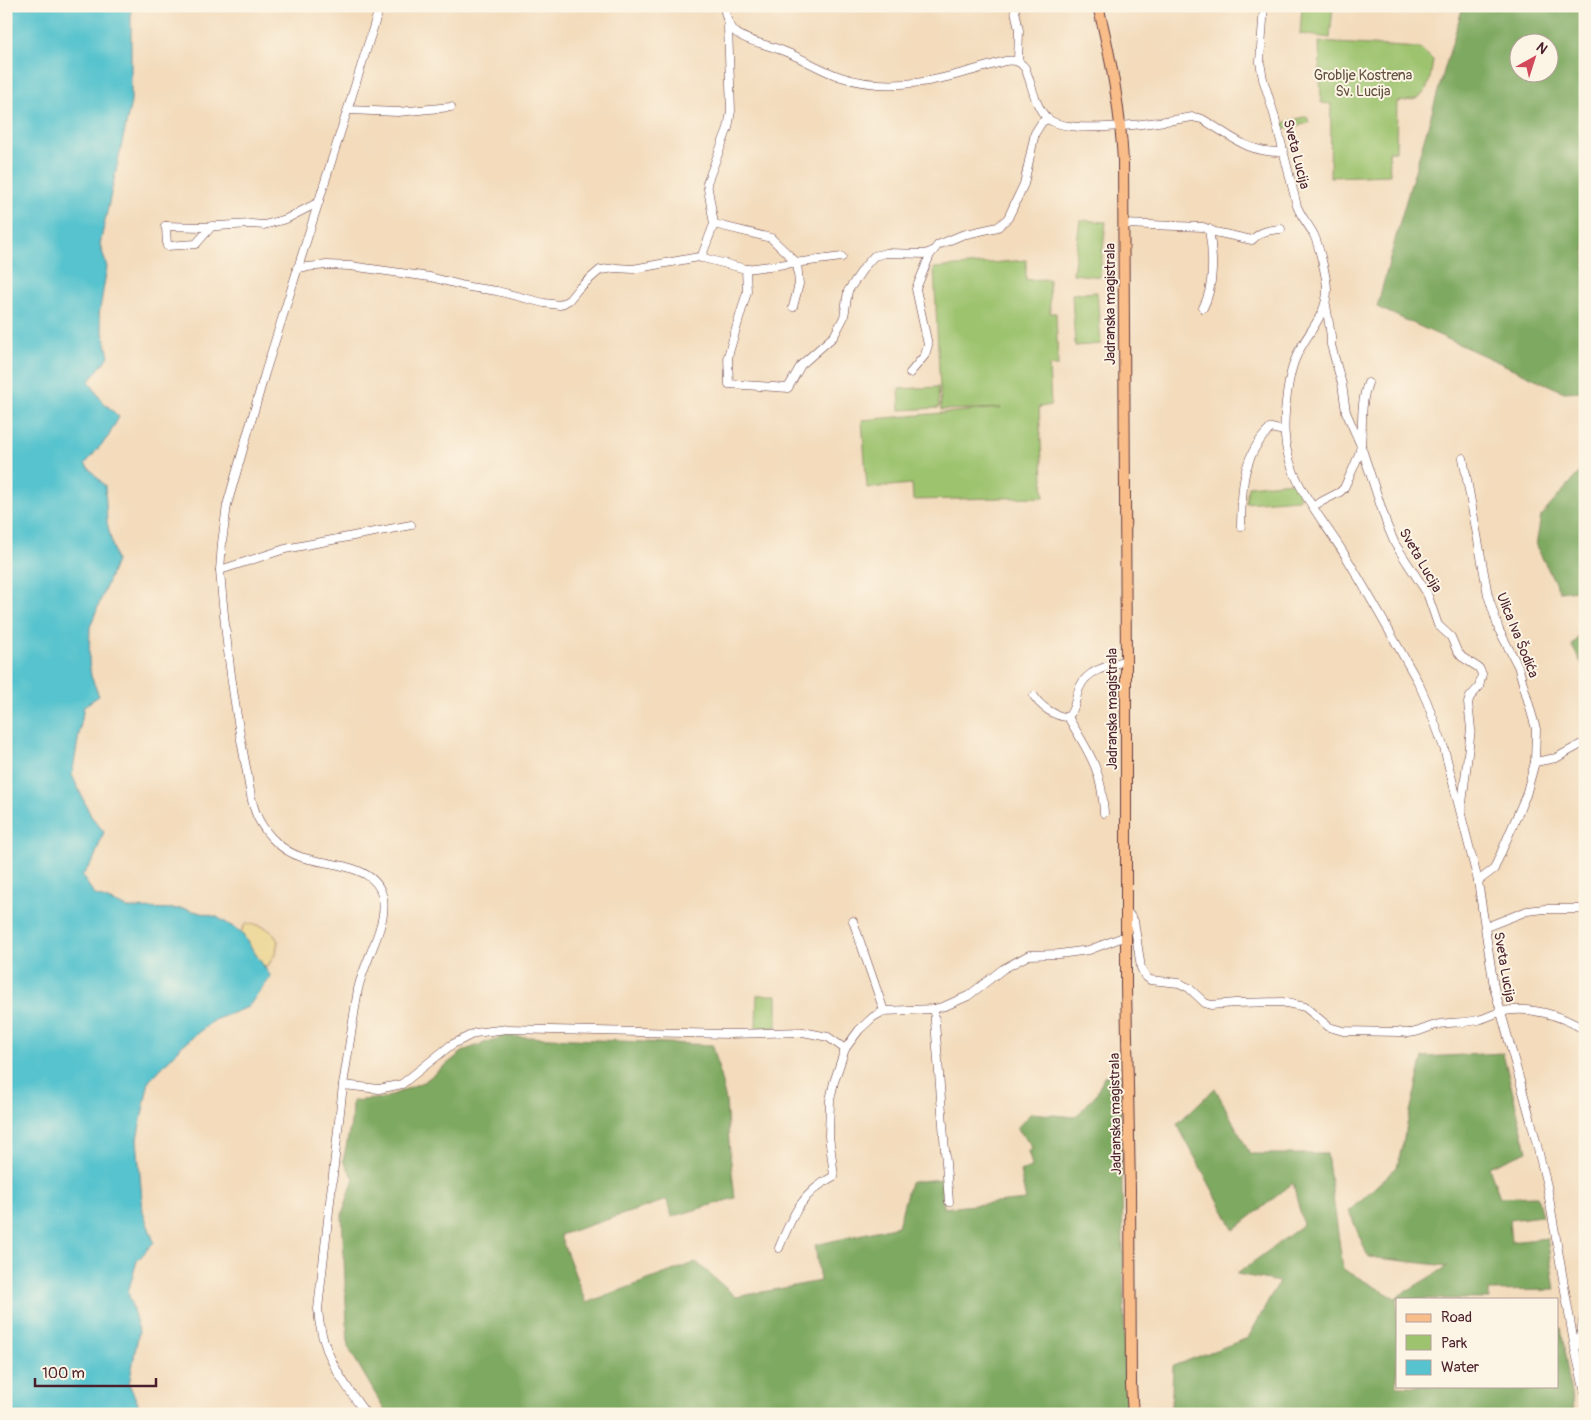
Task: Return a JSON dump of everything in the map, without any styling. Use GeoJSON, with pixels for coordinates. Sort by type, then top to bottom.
{"type":"FeatureCollection","features":[{"type":"Feature","properties":{"kind":"main road","name":"Jadranska magistrala"},"geometry":{"type":"LineString","coordinates":[[1098,6],[1115,80],[1121,125],[1123,161],[1126,936],[1132,1414]]}},
{"type":"Feature","properties":{"kind":"street"},"geometry":{"type":"LineString","coordinates":[[366,1414],[335,1368],[323,1344],[318,1322],[318,1302],[343,1085],[358,989],[361,974],[378,933],[383,915],[384,900],[379,887],[364,873],[352,867],[312,860],[292,853],[273,839],[260,820],[254,805],[240,737],[220,570],[228,505],[264,373],[380,6]]}},
{"type":"Feature","properties":{"kind":"street"},"geometry":{"type":"LineString","coordinates":[[701,258],[714,224],[707,182],[728,128],[731,111],[728,25],[724,6]]}},
{"type":"Feature","properties":{"kind":"street"},"geometry":{"type":"LineString","coordinates":[[1014,6],[1019,30],[1018,61]]}},
{"type":"Feature","properties":{"kind":"street","name":"Sveta Lucija"},"geometry":{"type":"LineString","coordinates":[[1264,6],[1260,62],[1263,79],[1300,216],[1315,238],[1327,291],[1322,314],[1302,345],[1292,367],[1284,430],[1287,455],[1313,506],[1347,559],[1418,682],[1444,748],[1478,881],[1494,987],[1531,1120],[1547,1186],[1575,1349],[1585,1393]]}},
{"type":"Feature","properties":{"kind":"street"},"geometry":{"type":"LineString","coordinates":[[728,25],[734,33],[781,50],[840,77],[870,84],[902,85],[937,80],[1005,61],[1018,61],[1025,68],[1037,105],[1048,119],[1057,125],[1072,127],[1121,125],[1193,117],[1202,119],[1249,147],[1261,151],[1283,152]]}},
{"type":"Feature","properties":{"kind":"street"},"geometry":{"type":"LineString","coordinates":[[348,110],[398,112],[450,107]]}},
{"type":"Feature","properties":{"kind":"street"},"geometry":{"type":"LineString","coordinates":[[910,373],[925,355],[928,345],[916,289],[923,268],[930,255],[938,245],[962,235],[998,227],[1008,218],[1024,184],[1035,132],[1042,122],[1048,119]]}},
{"type":"Feature","properties":{"kind":"street"},"geometry":{"type":"LineString","coordinates":[[212,226],[196,244],[167,246],[165,226],[264,225],[286,219],[319,202]]}},
{"type":"Feature","properties":{"kind":"street"},"geometry":{"type":"LineString","coordinates":[[714,224],[772,238],[797,263],[799,284],[793,307]]}},
{"type":"Feature","properties":{"kind":"street"},"geometry":{"type":"LineString","coordinates":[[1123,224],[1208,229],[1252,240],[1258,234],[1267,230],[1281,229]]}},
{"type":"Feature","properties":{"kind":"street"},"geometry":{"type":"LineString","coordinates":[[1203,308],[1211,277],[1212,259],[1208,229]]}},
{"type":"Feature","properties":{"kind":"street"},"geometry":{"type":"LineString","coordinates":[[746,269],[747,292],[728,356],[729,384],[788,388],[801,365],[834,336],[844,317],[848,291],[874,256],[886,253],[925,254],[934,251]]}},
{"type":"Feature","properties":{"kind":"street"},"geometry":{"type":"LineString","coordinates":[[297,268],[327,265],[350,266],[430,277],[469,287],[560,305],[568,300],[600,270],[616,268],[633,269],[654,266],[669,261],[701,258],[746,269],[842,257]]}},
{"type":"Feature","properties":{"kind":"street","name":"Sveta Lucija"},"geometry":{"type":"LineString","coordinates":[[1325,303],[1332,336],[1331,345],[1342,384],[1346,412],[1361,446],[1370,479],[1392,538],[1423,585],[1438,625],[1451,637],[1457,651],[1479,668],[1482,674],[1479,687],[1468,702],[1471,729],[1461,817]]}},
{"type":"Feature","properties":{"kind":"street","name":"Sveta Lucija"},"geometry":{"type":"LineString","coordinates":[[1313,506],[1344,488],[1358,458],[1361,446],[1362,408],[1368,383]]}},
{"type":"Feature","properties":{"kind":"street"},"geometry":{"type":"LineString","coordinates":[[1241,526],[1243,489],[1247,464],[1264,435],[1271,428],[1284,430]]}},
{"type":"Feature","properties":{"kind":"street","name":"Ulica Iva Šodića"},"geometry":{"type":"LineString","coordinates":[[1463,458],[1488,595],[1499,630],[1518,666],[1536,729],[1534,762],[1526,795],[1494,870],[1478,881]]}},
{"type":"Feature","properties":{"kind":"street"},"geometry":{"type":"LineString","coordinates":[[220,570],[285,549],[411,525]]}},
{"type":"Feature","properties":{"kind":"street"},"geometry":{"type":"LineString","coordinates":[[1068,717],[1073,710],[1078,690],[1084,679],[1098,669],[1126,660]]}},
{"type":"Feature","properties":{"kind":"street"},"geometry":{"type":"LineString","coordinates":[[1034,696],[1042,706],[1063,717],[1068,717]]}},
{"type":"Feature","properties":{"kind":"street"},"geometry":{"type":"LineString","coordinates":[[1068,717],[1095,762],[1103,790],[1104,813]]}},
{"type":"Feature","properties":{"kind":"street"},"geometry":{"type":"LineString","coordinates":[[1534,762],[1556,758],[1585,742]]}},
{"type":"Feature","properties":{"kind":"street","name":"Sveta Lucija"},"geometry":{"type":"LineString","coordinates":[[1486,927],[1527,912],[1545,909],[1585,909]]}},
{"type":"Feature","properties":{"kind":"street"},"geometry":{"type":"LineString","coordinates":[[1126,910],[1134,921],[1138,957],[1145,976],[1150,980],[1179,983],[1189,988],[1205,1003],[1211,1005],[1235,1002],[1282,1002],[1305,1007],[1329,1027],[1343,1031],[1400,1032],[1408,1034],[1424,1031],[1438,1025],[1478,1020],[1500,1012],[1519,1009],[1540,1012],[1573,1023],[1585,1030]]}},
{"type":"Feature","properties":{"kind":"street"},"geometry":{"type":"LineString","coordinates":[[853,921],[884,1011]]}},
{"type":"Feature","properties":{"kind":"street"},"geometry":{"type":"LineString","coordinates":[[779,1248],[793,1214],[802,1201],[812,1190],[834,1176],[829,1150],[830,1100],[834,1082],[846,1049],[859,1030],[873,1017],[884,1011],[934,1009],[968,996],[1003,969],[1029,955],[1089,950],[1126,936]]}},
{"type":"Feature","properties":{"kind":"street"},"geometry":{"type":"LineString","coordinates":[[934,1009],[950,1202]]}},
{"type":"Feature","properties":{"kind":"street"},"geometry":{"type":"LineString","coordinates":[[343,1085],[379,1089],[402,1084],[451,1045],[475,1033],[506,1028],[728,1034],[804,1032],[828,1037],[846,1049]]}},
{"type":"Feature","properties":{"kind":"street"},"geometry":{"type":"LineString","coordinates":[[1575,1349],[1581,1333],[1585,1309]]}},
{"type":"Feature","properties":{"kind":"green space"},"geometry":{"type":"Polygon","coordinates":[[[1302,6],[1333,6],[1330,38],[1300,34],[1302,6]]]}},
{"type":"Feature","properties":{"kind":"green space"},"geometry":{"type":"Polygon","coordinates":[[[1463,6],[1585,6],[1585,391],[1564,392],[1377,307],[1463,6]]]}},
{"type":"Feature","properties":{"kind":"green space","name":"Groblje Kostrena Sv. Lucija"},"geometry":{"type":"Polygon","coordinates":[[[1319,42],[1420,48],[1433,60],[1429,81],[1422,95],[1413,100],[1397,102],[1396,151],[1389,151],[1390,175],[1330,177],[1331,104],[1321,103],[1319,42]]]}},
{"type":"Feature","properties":{"kind":"green space"},"geometry":{"type":"Polygon","coordinates":[[[1307,116],[1309,123],[1284,129],[1283,123],[1307,116]]]}},
{"type":"Feature","properties":{"kind":"green space"},"geometry":{"type":"Polygon","coordinates":[[[1080,220],[1106,222],[1100,277],[1073,274],[1080,220]]]}},
{"type":"Feature","properties":{"kind":"green space"},"geometry":{"type":"Polygon","coordinates":[[[1026,260],[1026,280],[1049,279],[1050,313],[1056,313],[1058,366],[1049,366],[1051,405],[1039,407],[1044,497],[913,500],[912,484],[867,488],[862,420],[1001,408],[941,410],[934,268],[1026,260]]]}},
{"type":"Feature","properties":{"kind":"green space"},"geometry":{"type":"Polygon","coordinates":[[[1097,292],[1101,344],[1075,346],[1072,294],[1097,292]]]}},
{"type":"Feature","properties":{"kind":"green space"},"geometry":{"type":"Polygon","coordinates":[[[938,387],[939,408],[900,410],[899,389],[938,387]]]}},
{"type":"Feature","properties":{"kind":"green space"},"geometry":{"type":"Polygon","coordinates":[[[1585,466],[1585,589],[1560,592],[1536,546],[1541,516],[1585,466]]]}},
{"type":"Feature","properties":{"kind":"green space"},"geometry":{"type":"Polygon","coordinates":[[[1293,482],[1300,497],[1298,499],[1246,503],[1248,486],[1293,482]]]}},
{"type":"Feature","properties":{"kind":"green space"},"geometry":{"type":"Polygon","coordinates":[[[1585,627],[1585,670],[1572,646],[1585,627]]]}},
{"type":"Feature","properties":{"kind":"green space"},"geometry":{"type":"Polygon","coordinates":[[[757,995],[777,995],[777,1027],[756,1028],[757,995]]]}},
{"type":"Feature","properties":{"kind":"green space"},"geometry":{"type":"Polygon","coordinates":[[[504,1036],[713,1045],[726,1101],[735,1198],[671,1217],[667,1200],[560,1235],[586,1303],[696,1262],[736,1297],[820,1281],[815,1245],[898,1226],[910,1182],[942,1179],[943,1208],[1026,1200],[1020,1172],[1032,1166],[1028,1151],[1032,1149],[1017,1128],[1031,1113],[1076,1117],[1097,1093],[1104,1076],[1120,1073],[1126,1414],[387,1414],[348,1347],[342,1215],[354,1178],[343,1161],[351,1123],[352,1101],[385,1098],[425,1081],[465,1050],[504,1036]]]}},
{"type":"Feature","properties":{"kind":"green space"},"geometry":{"type":"Polygon","coordinates":[[[1503,1053],[1527,1151],[1489,1167],[1500,1197],[1537,1196],[1542,1216],[1509,1220],[1511,1242],[1547,1238],[1555,1290],[1489,1291],[1489,1298],[1396,1298],[1396,1388],[1558,1388],[1558,1328],[1561,1328],[1574,1414],[1171,1414],[1173,1366],[1248,1338],[1279,1282],[1237,1274],[1303,1225],[1293,1183],[1234,1230],[1177,1124],[1215,1088],[1250,1154],[1327,1154],[1343,1269],[1395,1298],[1448,1266],[1368,1257],[1349,1211],[1397,1167],[1423,1057],[1503,1053]]]}},
{"type":"Feature","properties":{"kind":"sand"},"geometry":{"type":"Polygon","coordinates":[[[245,924],[268,929],[278,941],[276,952],[268,966],[264,967],[241,932],[245,924]]]}},
{"type":"Feature","properties":{"kind":"water"},"geometry":{"type":"Polygon","coordinates":[[[6,6],[131,6],[131,102],[100,244],[107,267],[99,315],[109,356],[89,381],[101,400],[119,417],[108,437],[85,464],[105,486],[107,522],[116,561],[90,627],[89,661],[91,676],[99,696],[84,706],[72,775],[91,816],[104,832],[93,861],[82,876],[95,895],[128,908],[186,909],[217,917],[241,932],[271,977],[248,1007],[214,1020],[183,1045],[149,1081],[137,1139],[143,1212],[154,1242],[137,1261],[128,1292],[139,1331],[129,1384],[141,1410],[148,1414],[6,1414],[6,6]]]}}]}
